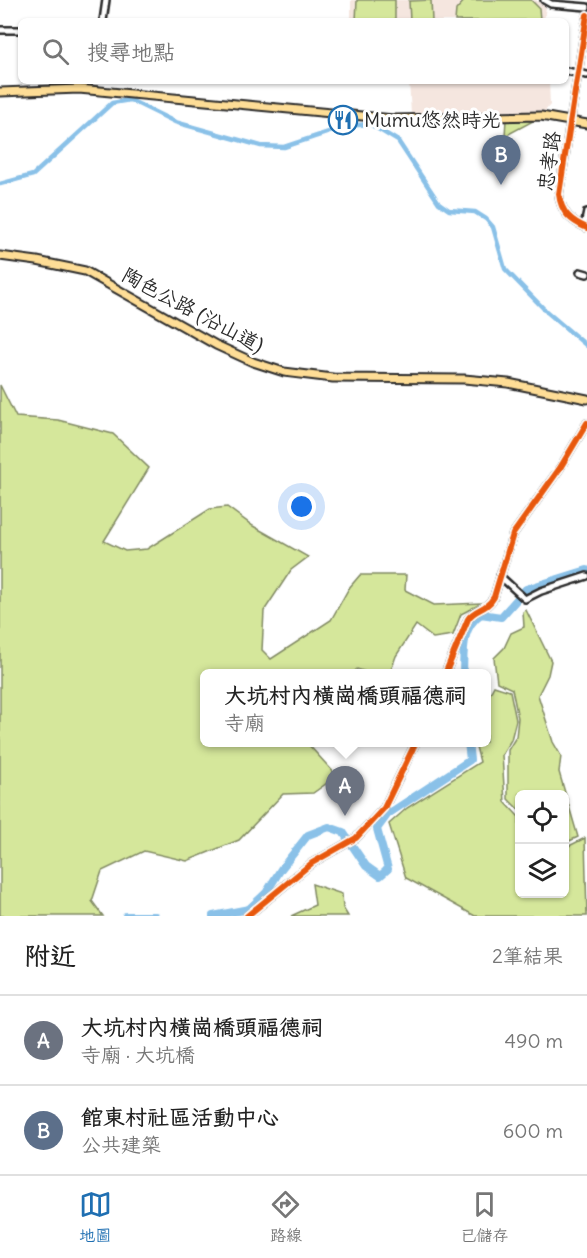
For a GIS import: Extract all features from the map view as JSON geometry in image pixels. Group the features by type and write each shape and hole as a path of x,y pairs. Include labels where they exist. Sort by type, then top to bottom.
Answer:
{"main road":[{"path":"0,92 78,89 394,120 523,116 587,123"},
{"name":"陶色公路 (沿山道)","path":"0,256 85,271 216,345 253,362 284,372 333,378 464,379 508,383 587,399"}],"street":[{"path":"103,18 106,0"},
{"path":"544,0 551,4 587,7"},
{"name":"忠孝路","path":"586,227 567,216 560,202 587,15"},
{"path":"0,30 18,30"},
{"path":"569,72 587,75"},
{"path":"586,227 587,212"},
{"path":"580,272 587,274"},
{"path":"447,669 471,614 489,607 513,534 560,468 587,423"},
{"path":"500,576 525,599 540,591 587,576"},
{"path":"247,916 312,862 356,838 384,808 414,747"}],"shaded area":[{"path":"351,0 536,0 546,7 544,18 351,18"},
{"path":"409,84 549,84 550,105 545,111 411,114"}],"green space":[{"path":"357,0 395,0 395,18 356,18"},
{"path":"431,0 432,18 410,18 409,1"},
{"path":"465,0 531,0 539,8 540,18 455,18 456,10"},
{"path":"506,119 535,120 505,136"},
{"path":"0,385 16,417 58,420 113,434 149,468 104,541 125,551 147,549 210,509 227,507 253,526 308,557 291,570 264,611 262,650 271,659 331,620 349,588 360,575 406,575 405,590 434,605 482,603 461,614 453,635 433,638 416,625 396,656 391,669 200,669 200,747 311,747 337,776 313,793 283,794 239,840 187,861 144,851 102,871 92,901 103,916 0,916"},
{"path":"526,610 551,661 548,675 538,695 553,742 561,756 559,772 564,790 515,790 515,806 508,799 508,750 516,737 518,718 512,689 497,682 494,658 504,648 511,633 524,627 523,612"},
{"path":"494,686 510,691 516,720 511,740 502,755 505,802 515,813 515,898 569,898 569,846 585,838 587,916 475,916 406,878 389,824 407,808 480,762 476,747 491,747 491,692"},
{"path":"569,806 578,837 569,841"},
{"path":"312,884 342,894 343,908 348,916 291,916 315,905"}],"waterway":[{"path":"0,184 33,175 112,103 130,100 175,122 261,146 284,147 347,126 370,124 398,141 439,203 449,210 475,212 486,219 493,227 505,269 547,312 587,346"},
{"path":"463,669 467,633 481,614 501,617 526,589 587,570"},
{"path":"213,916 249,909 266,893 281,869 308,835 329,827 343,832 366,866 380,876 388,869 377,829 388,814 470,760 469,747"},
{"path":"126,916 155,916"}],"cycle path":[{"path":"587,15 559,194 568,216 587,228"},
{"path":"447,669 468,619 488,605 494,597 513,534 560,468 587,423"},
{"path":"247,916 312,863 356,838 384,808 414,747"}],"place":[{"name":"Mumu悠然時光","path":"343,120"},
{"name":"館東村社區活動中心","path":"501,185"},
{"name":"大坑村內橫崗橋頭福德祠","path":"345,816"}]}
